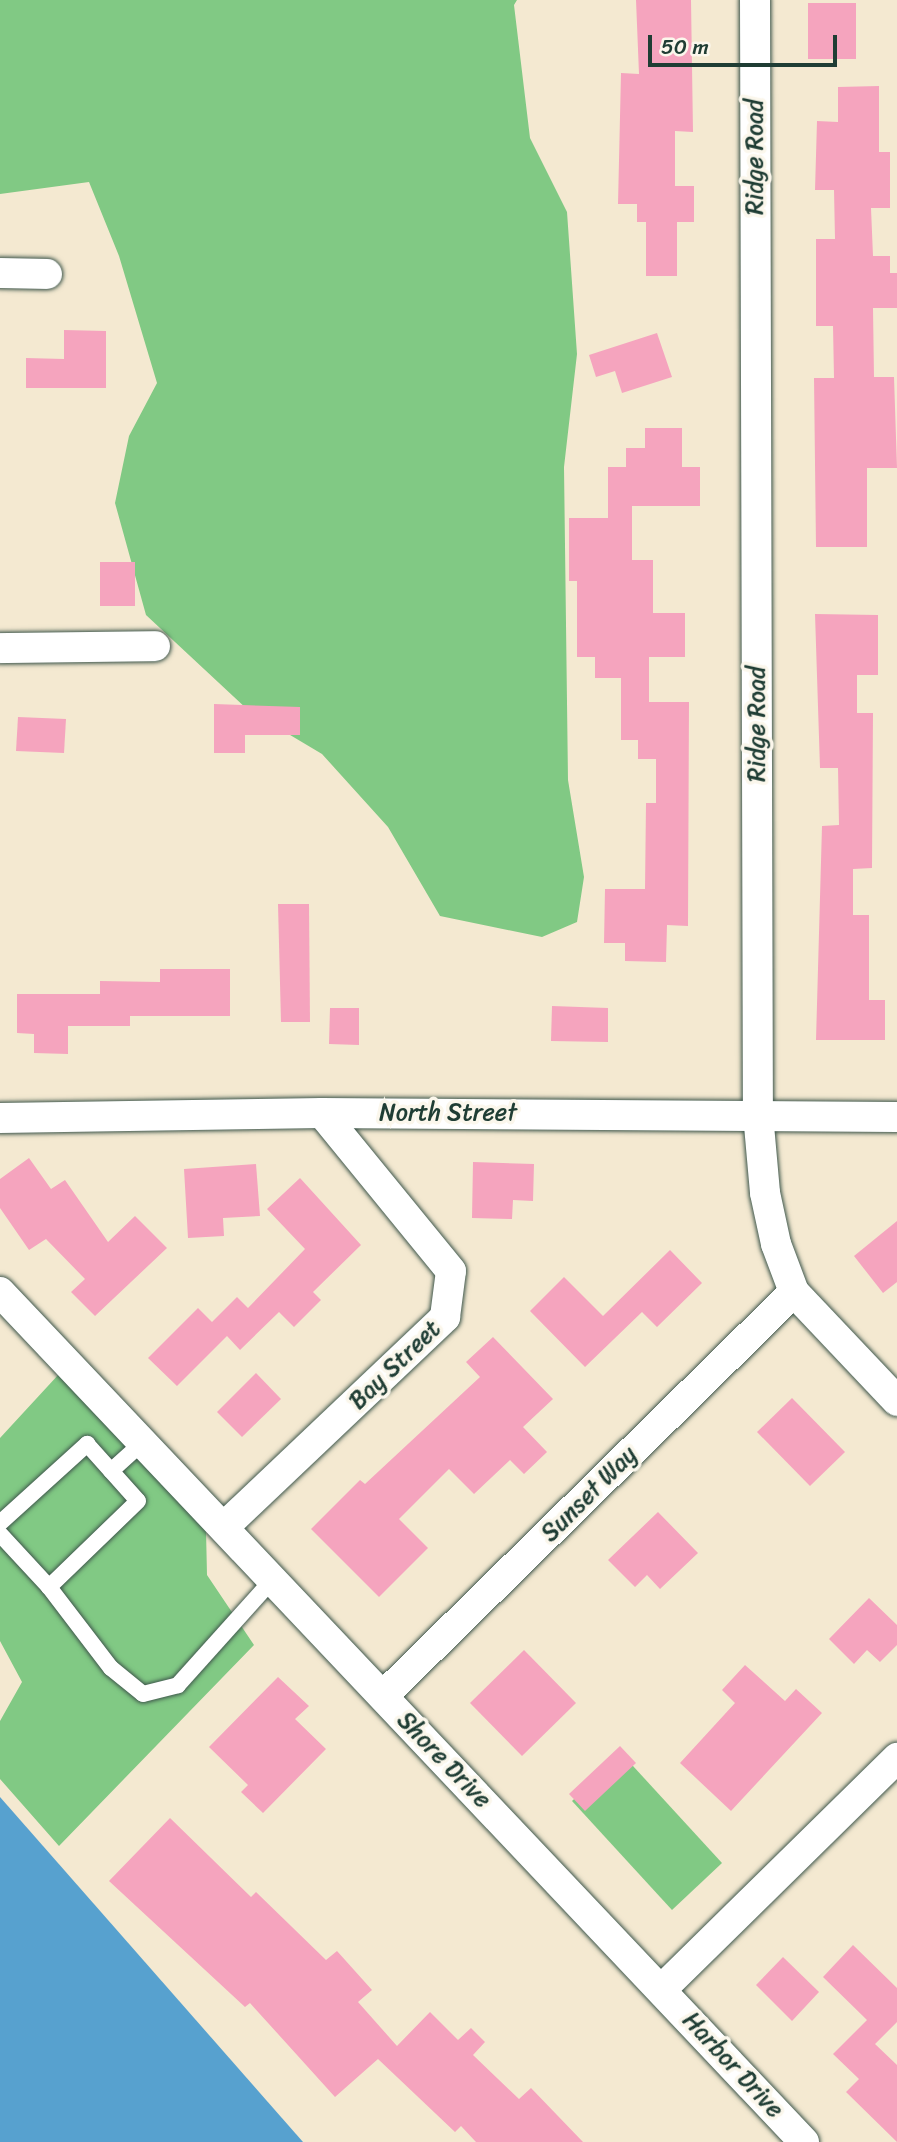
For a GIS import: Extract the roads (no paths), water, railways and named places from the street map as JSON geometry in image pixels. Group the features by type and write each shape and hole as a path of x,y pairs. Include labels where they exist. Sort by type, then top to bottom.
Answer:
{"street":[{"name":"Ridge Road","path":"755,0 758,1114 765,1193 776,1244 794,1292 897,1401"},
{"path":"0,273 47,274"},
{"path":"0,648 155,646"},
{"name":"North Street","path":"0,1118 322,1113 897,1117"},
{"name":"Bay Street","path":"224,1527 446,1317 451,1271 322,1113"},
{"name":"Shore Drive","path":"0,1292 662,1989"},
{"name":"Sunset Way","path":"383,1696 794,1292"},
{"path":"662,1989 897,1758"},
{"name":"Harbor Drive","path":"662,1989 804,2142"}],"lane":[{"path":"111,1471 143,1442"},
{"path":"0,1524 87,1444 138,1502 49,1587"},
{"path":"0,1534 49,1587 111,1668 143,1694 178,1685 273,1579"}],"water":[{"path":"0,1797 303,2142 0,2142"}]}
